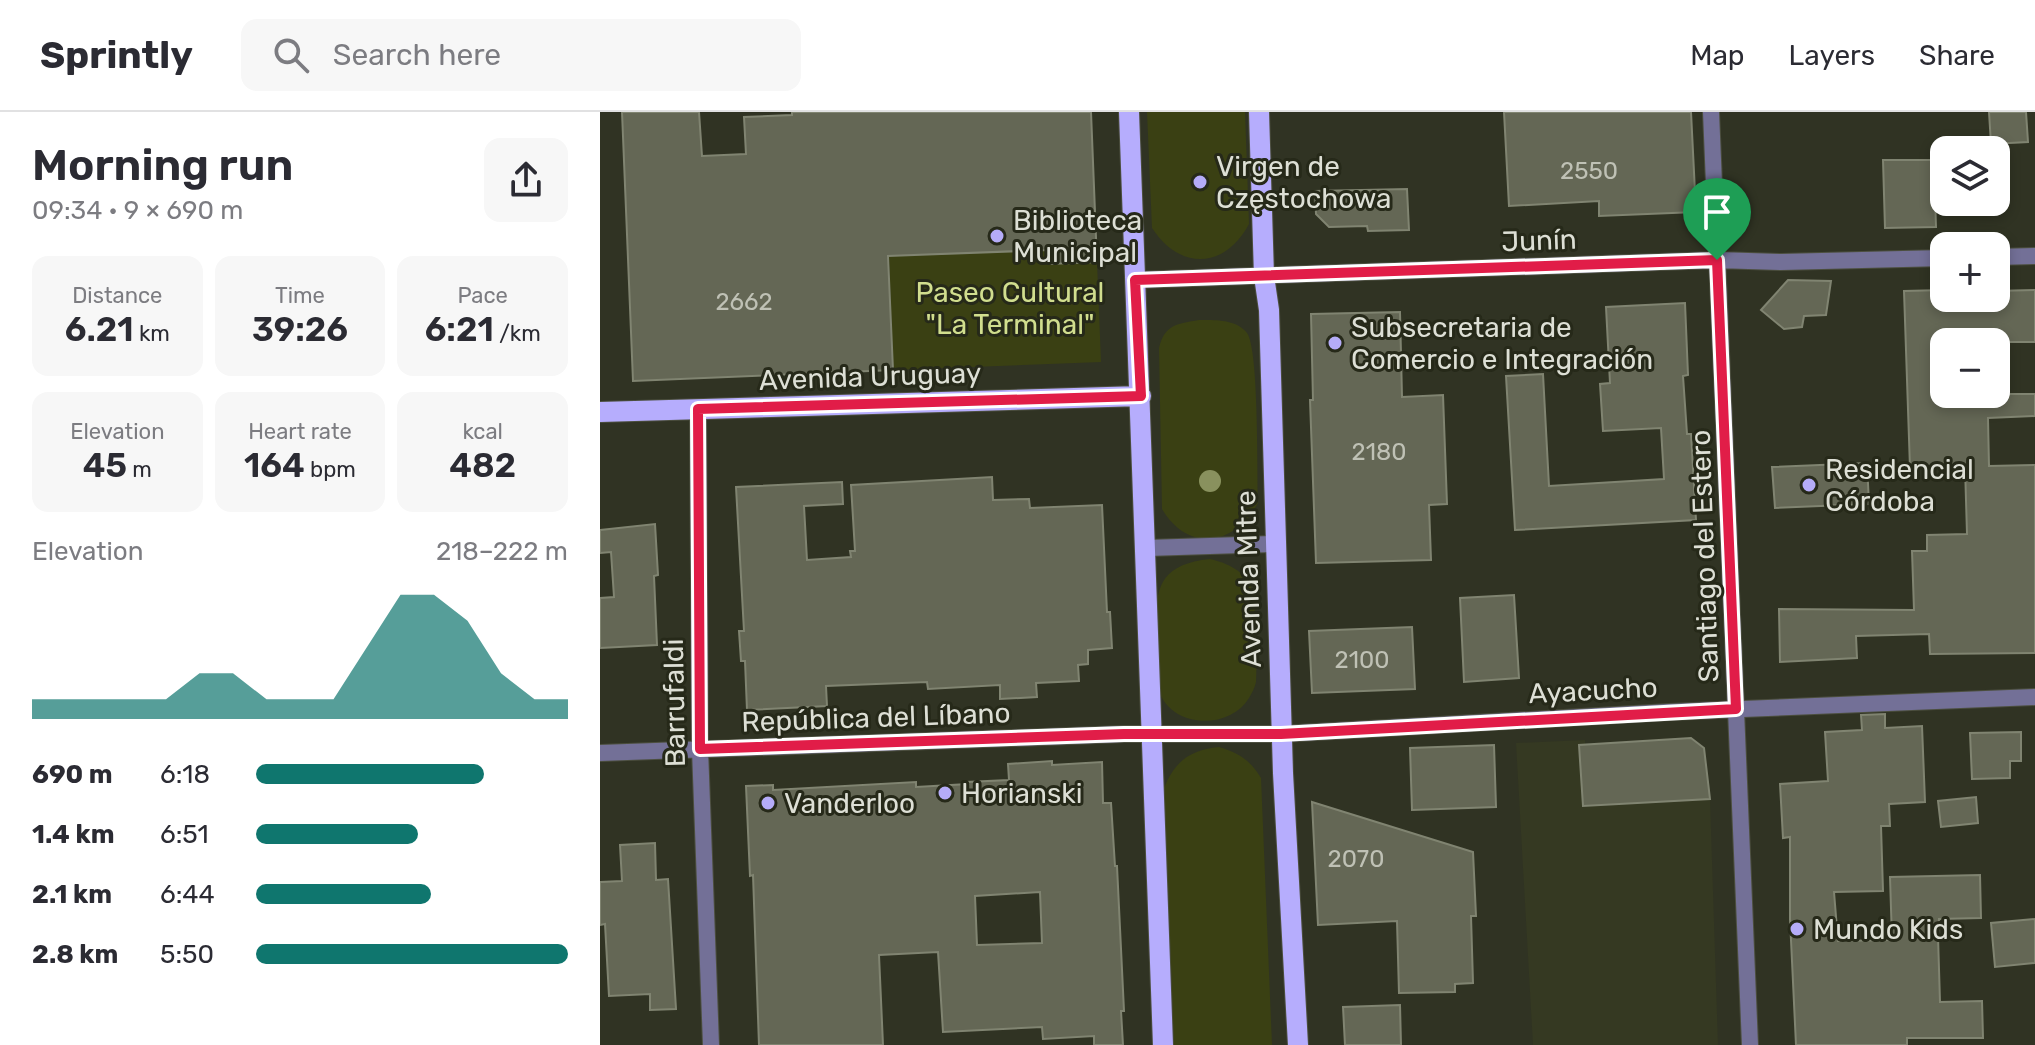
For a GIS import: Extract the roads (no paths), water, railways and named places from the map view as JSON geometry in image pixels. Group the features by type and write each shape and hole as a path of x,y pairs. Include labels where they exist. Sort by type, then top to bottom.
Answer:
{"main road":[{"path":"1129,112 1163,1045"},
{"name":"Avenida Mitre","path":"1259,112 1264,276 1269,310 1281,734 1298,1045"},
{"name":"Avenida Uruguay","path":"600,412 1141,396"}],"street":[{"name":"Santiago del Estero","path":"1711,112 1750,1045"},
{"path":"2010,257 2035,256"},
{"name":"Junín","path":"1135,280 1717,260 1781,262 1930,258"},
{"name":"Barrufaldi","path":"698,409 700,749 711,1045"},
{"path":"1147,548 1275,544"},
{"name":"Ayacucho","path":"1154,734 1281,734 1736,709 2035,697"},
{"name":"República del Líbano","path":"600,753 1154,734"}],"place":[{"name":"Virgen de Częstochowa","path":"1200,182"},
{"name":"Biblioteca Municipal","path":"997,236"},
{"name":"Subsecretaria de Comercio e Integración","path":"1335,343"},
{"name":"Residencial Córdoba","path":"1809,485"},
{"name":"Horianski","path":"945,793"},
{"name":"Vanderloo","path":"768,803"},
{"name":"Mundo Kids","path":"1797,929"}],"park label":[{"name":"Paseo Cultural \"La Terminal\"","path":"1010,308"}]}
